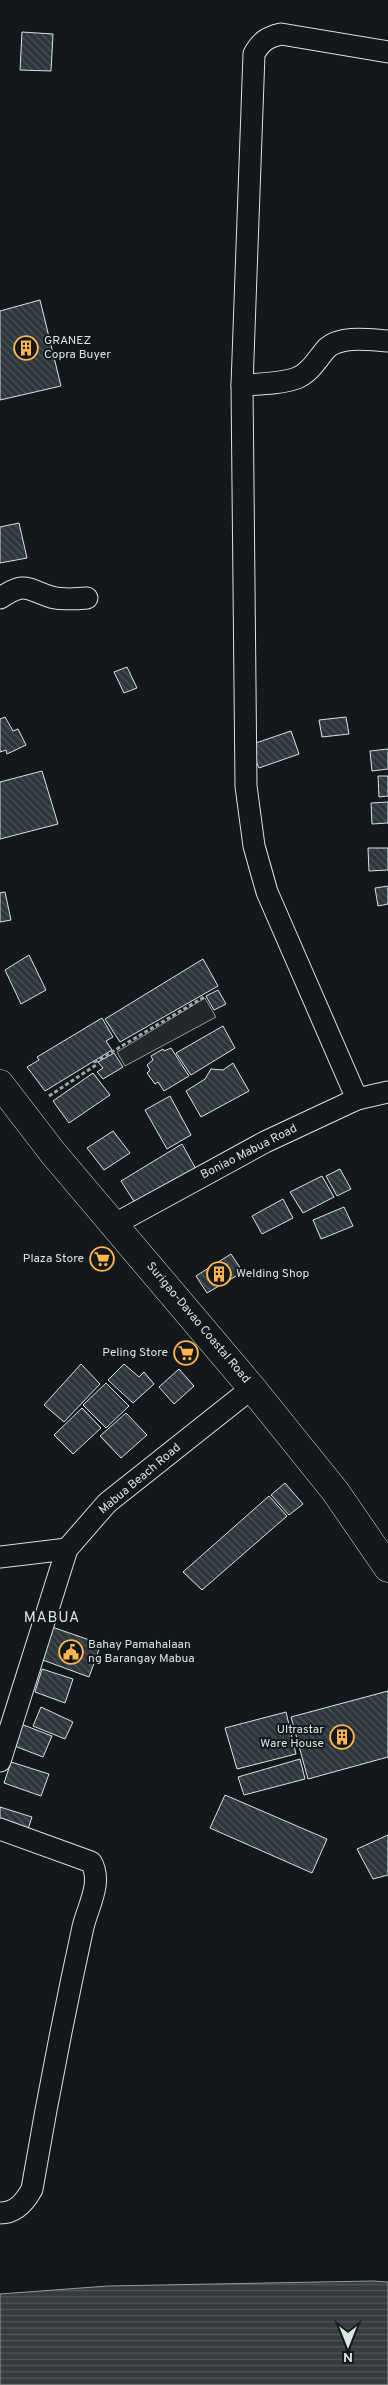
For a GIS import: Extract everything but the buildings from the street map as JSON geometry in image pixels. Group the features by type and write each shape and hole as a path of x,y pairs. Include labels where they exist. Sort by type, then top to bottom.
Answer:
{"highway":[{"name":"Surigao-Davao Coastal Road","path":"1,1086 53,1152 252,1388 335,1491 388,1568"}],"street":[{"path":"358,1099 267,892 254,846 246,786 242,385 254,54 260,44 268,37 281,34 388,52"},
{"path":"242,385 272,383 296,378 308,372 327,348 336,343 350,340 388,341"},
{"path":"0,598 23,587 32,587 51,597 87,598"},
{"name":"Boniao Mabua Road","path":"115,1224 265,1142 358,1099 388,1092"},
{"name":"Mabua Beach Road","path":"0,1761 67,1549 107,1503 252,1388"},
{"path":"0,1557 67,1549"},
{"path":"0,1828 91,1862 96,1871 97,1881 85,1921 71,1984 32,2189 26,2201 14,2210 0,2213"}],"path":[{"path":"48,1096 96,1065 95,1062 204,997"}],"shaded area":[{"path":"205,998 216,1017 125,1066 117,1052"},
{"path":"388,2282 388,2385 0,2385 0,2294 108,2286"}],"place":[{"name":"GRANEZ Copra Buyer","path":"26,348"},
{"name":"Plaza Store","path":"102,1259"},
{"name":"Welding Shop","path":"219,1274"},
{"name":"Peling Store","path":"186,1353"},
{"name":"Bahay Pamahalaan ng Barangay Mabua","path":"71,1652"},
{"name":"Ultrastar Ware House","path":"342,1737"}],"district":[{"name":"MABUA","path":"52,1618"}]}
